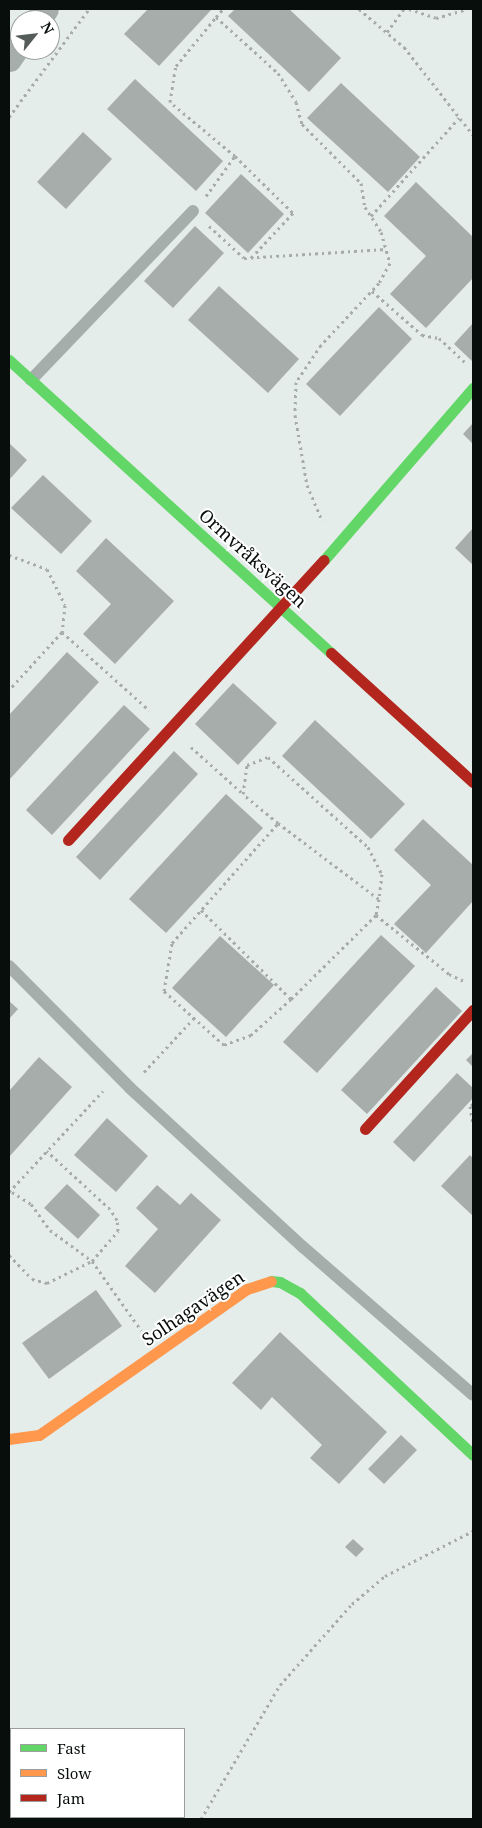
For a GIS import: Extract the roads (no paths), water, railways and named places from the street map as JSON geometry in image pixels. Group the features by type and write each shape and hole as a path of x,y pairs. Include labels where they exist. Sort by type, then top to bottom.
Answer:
{"street":[{"name":"Ormvråksvägen","path":"9,360 473,782"},
{"path":"68,840 282,609 473,388"},
{"path":"365,1129 473,1010"},
{"name":"Solhagavägen","path":"9,1439 39,1435 247,1289 268,1281 280,1282 300,1293 473,1455"}],"lane":[{"path":"31,380 193,211"},
{"path":"9,966 117,1076 303,1247 473,1395"}]}
